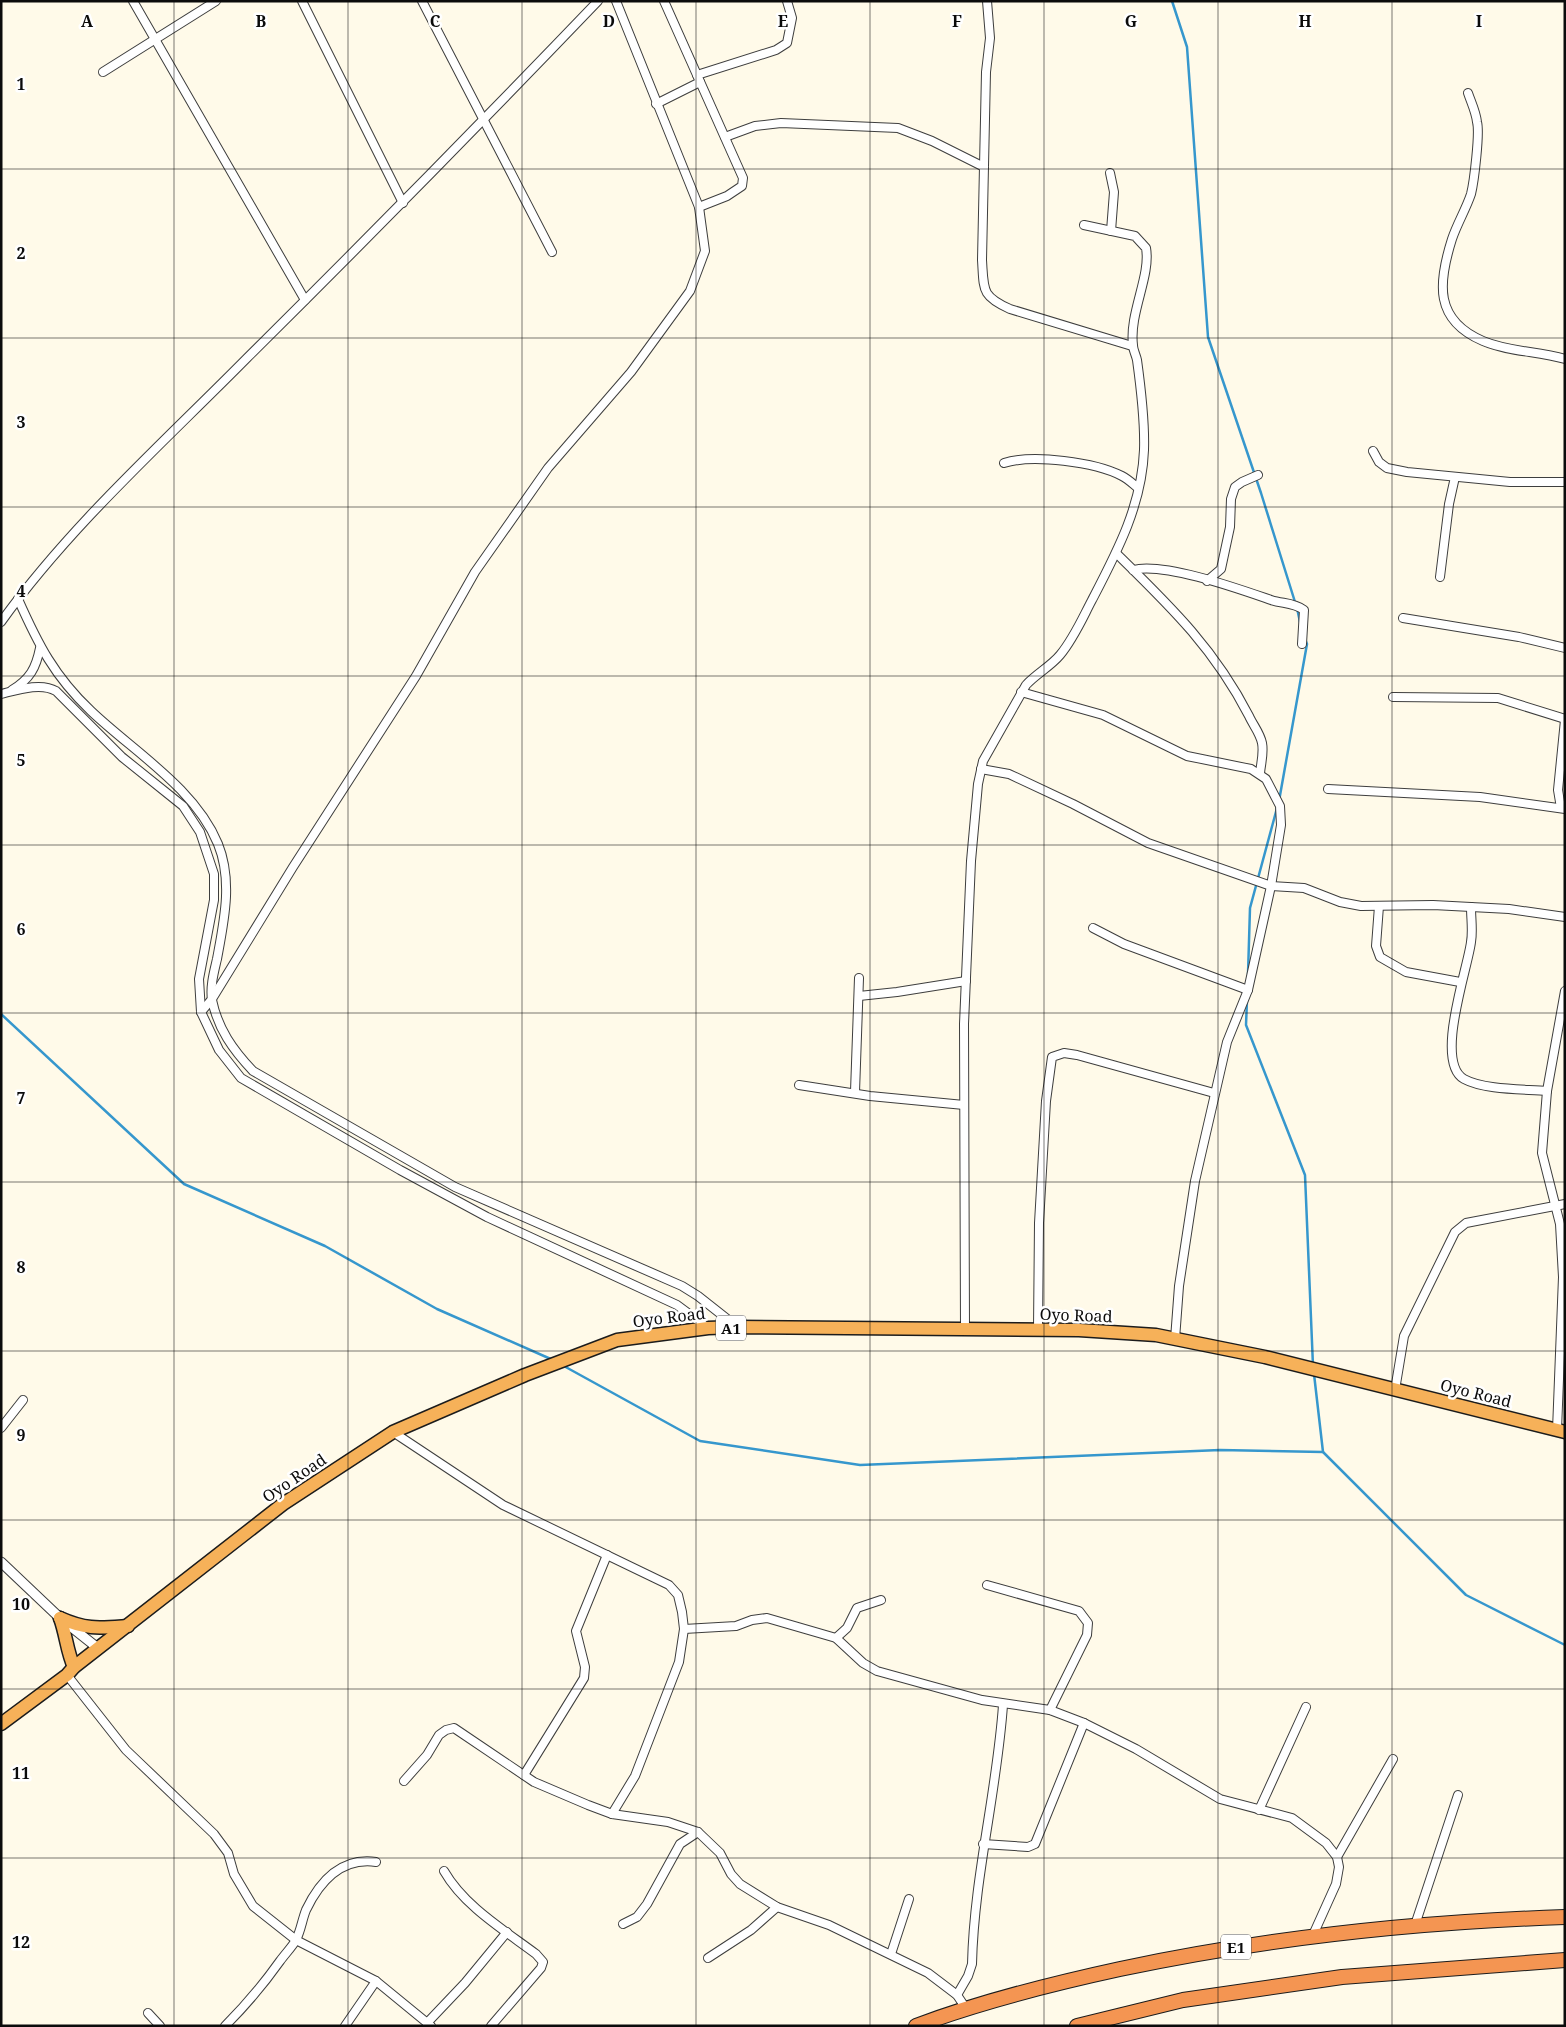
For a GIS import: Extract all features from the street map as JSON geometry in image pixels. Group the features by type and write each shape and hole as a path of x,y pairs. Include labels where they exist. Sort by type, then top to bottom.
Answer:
{"highway":[{"name":"Oyo Road","path":"1,1724 283,1504 393,1432 524,1375 617,1340 708,1328 1038,1330 1137,1334 1175,1339 1266,1357 1561,1431"},
{"path":"60,1618 79,1626 93,1628 128,1626"},
{"path":"60,1618 67,1637 71,1671"},
{"name":"E1","path":"916,2026 965,2007 1072,1979 1180,1956 1313,1935 1415,1925 1565,1917"},
{"path":"1077,2026 1183,2000 1342,1977 1565,1960"}],"street":[{"path":"133,1 306,300"},
{"path":"103,72 216,1"},
{"path":"302,1 403,203"},
{"path":"422,1 485,119 552,252"},
{"path":"1,622 18,599 109,496 403,203 598,1"},
{"path":"201,1012 212,999 292,867 416,676 475,572 548,468 630,372 690,291 705,251 699,207 616,1"},
{"path":"664,1 743,178 742,186 726,196 699,207"},
{"path":"656,104 699,79 776,50 788,43 792,18 787,1"},
{"path":"987,1 990,38 986,72 982,260 984,285 992,301 1010,309 1132,346"},
{"path":"1468,93 1478,124 1471,193 1452,240 1442,286 1446,312 1465,331 1483,341 1507,348 1565,359"},
{"path":"725,137 755,126 781,123 898,128 932,141 984,167"},
{"path":"1110,173 1114,192 1111,231"},
{"path":"965,1330 964,1105 966,981 971,861 981,769 1021,692 1035,674 1058,657 1075,636 1117,554 1127,530 1138,488 1144,451 1140,382 1136,356 1132,346 1135,306 1146,265 1146,248 1135,236 1084,225"},
{"path":"1373,451 1379,462 1386,468 1510,482 1565,482"},
{"path":"1004,463 1018,459 1043,459 1095,468 1122,476 1138,488"},
{"path":"1207,580 1221,569 1230,527 1231,499 1236,488 1242,482 1258,475"},
{"path":"1440,578 1449,504 1455,477"},
{"path":"1117,554 1171,607 1212,654 1236,690 1262,741 1263,751 1260,773"},
{"path":"1133,570 1145,567 1207,580 1248,590 1272,600 1300,607 1304,610 1302,644"},
{"path":"18,599 40,648 50,664 90,710 180,788 200,810 214,833 225,864 227,900 212,979 212,999 222,1030 235,1052 253,1071 455,1187 682,1286 698,1296 737,1328"},
{"path":"1403,618 1565,648"},
{"path":"4,694 30,676 37,664 40,648"},
{"path":"4,694 49,686 122,757 183,806 191,815 200,832 214,874 214,900 199,979 201,1012 219,1050 241,1078 253,1087 487,1217 677,1304 708,1328"},
{"path":"1021,692 1103,715 1187,756 1251,769 1260,773 1266,779 1280,806 1281,825 1271,886 1248,990 1227,1042 1195,1181 1179,1286 1175,1339"},
{"path":"1328,789 1480,797 1563,809 1558,790 1565,719 1498,698 1393,697"},
{"path":"981,769 1009,774 1074,804 1148,843 1263,884 1304,888 1340,902 1361,906 1509,909 1565,918"},
{"path":"1379,906 1376,946 1380,957 1406,972 1460,982"},
{"path":"1471,907 1472,941 1460,982 1452,1050 1453,1063 1462,1078 1478,1084 1547,1091"},
{"path":"1093,928 1124,944 1248,990"},
{"path":"855,1092 859,978"},
{"path":"858,996 898,992 966,981"},
{"path":"1561,1431 1564,1277 1560,1224 1542,1153 1547,1091 1565,990"},
{"path":"1038,1330 1039,1223 1048,1082 1052,1057 1064,1053 1078,1055 1214,1093"},
{"path":"800,1085 855,1092 870,1096 964,1105"},
{"path":"1395,1390 1404,1336 1455,1232 1466,1223 1565,1204"},
{"path":"1560,1224 1565,1231"},
{"path":"1,1428 23,1400"},
{"path":"393,1432 503,1505 669,1585 678,1595 684,1629 679,1662 635,1776 612,1814"},
{"path":"524,1775 584,1678 585,1667 576,1631 607,1555"},
{"path":"1,1562 60,1618 99,1649"},
{"path":"986,1585 1079,1611 1088,1623 1087,1635 1050,1710"},
{"path":"836,1638 847,1628 857,1608 881,1600"},
{"path":"684,1629 736,1626 752,1620 767,1618 836,1638 863,1663 877,1671 1003,1705 1050,1710 1084,1723 1136,1749 1220,1799 1292,1818 1326,1842 1337,1857 1339,1867 1336,1884 1313,1935"},
{"path":"71,1671 126,1750 214,1834 228,1853 234,1874 253,1906 296,1940 376,1981 429,2024 506,1932"},
{"path":"957,1995 968,1976 972,1964 983,1844 1001,1740 1003,1705"},
{"path":"1259,1810 1306,1707"},
{"path":"983,1844 1028,1847 1035,1844 1084,1723"},
{"path":"404,1781 427,1755 439,1735 446,1730 454,1728 534,1782 612,1814 668,1822 698,1832 720,1853 731,1874 740,1884 777,1907 829,1926 891,1954 938,1979 957,1995 965,2007"},
{"path":"1337,1857 1393,1759"},
{"path":"1415,1925 1458,1795"},
{"path":"623,1924 637,1917 647,1904 680,1844 698,1832"},
{"path":"225,2026 254,1997 296,1940 317,1890 330,1876 346,1864 362,1860 376,1862"},
{"path":"444,1871 452,1884 471,1904 536,1954 543,1962 541,1968 491,2026"},
{"path":"891,1954 908,1899"},
{"path":"708,1958 752,1930 777,1907"},
{"path":"345,2026 376,1981"},
{"path":"148,2013 160,2026"}],"waterway":[{"path":"1172,1 1187,47 1208,337 1261,493 1295,602"},
{"path":"1297,608 1300,622"},
{"path":"1279,801 1307,644 1305,639"},
{"path":"1248,974 1250,908 1277,808"},
{"path":"1247,1000 1246,1025 1305,1175 1313,1366"},
{"path":"1,1014 184,1184 325,1246 437,1309 553,1360"},
{"path":"562,1365 700,1441 860,1465 1220,1450 1323,1452 1466,1595 1565,1645"},
{"path":"1314,1374 1323,1452"}]}
